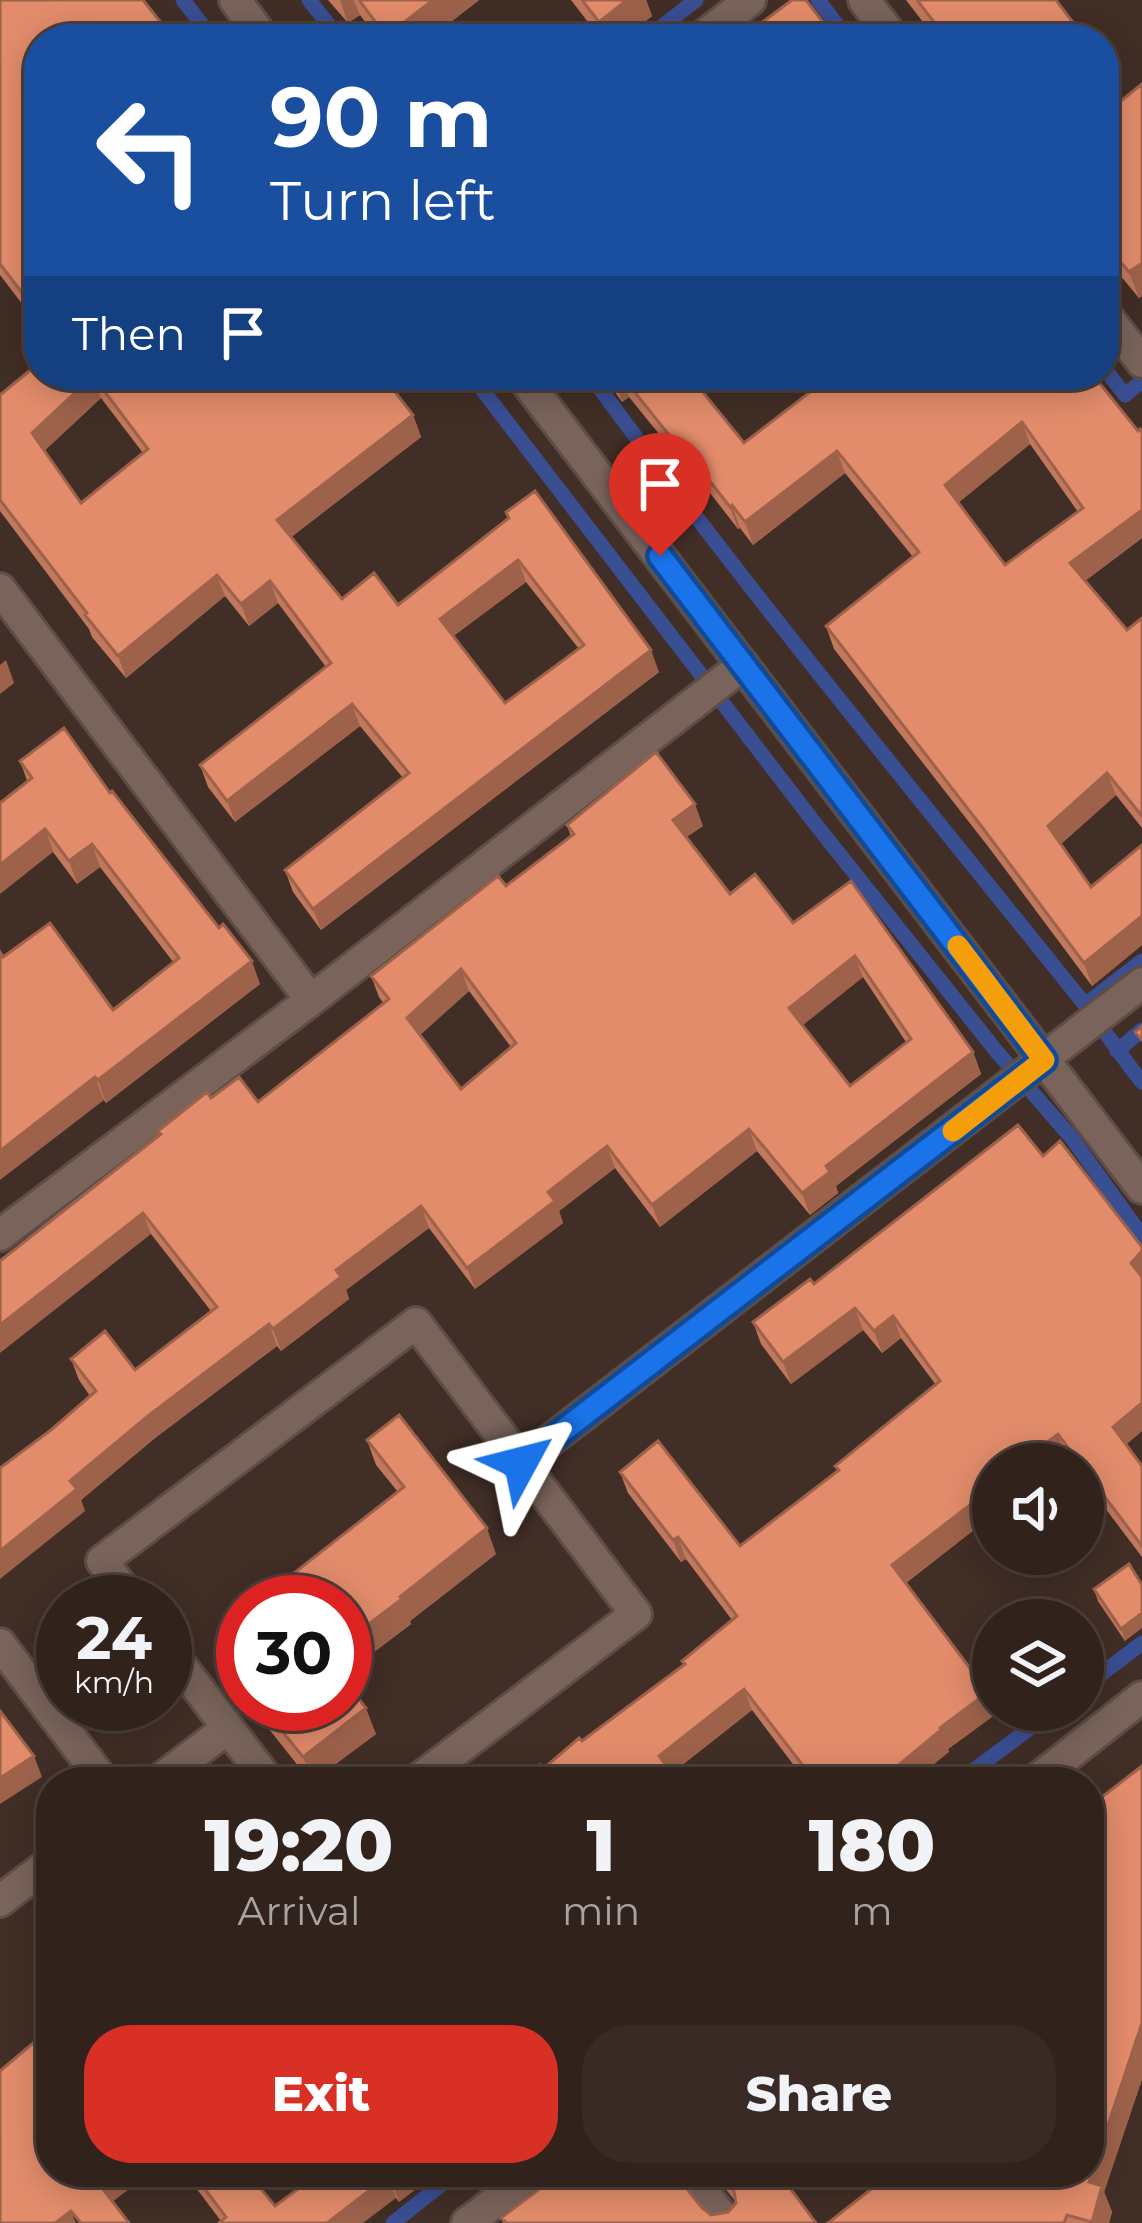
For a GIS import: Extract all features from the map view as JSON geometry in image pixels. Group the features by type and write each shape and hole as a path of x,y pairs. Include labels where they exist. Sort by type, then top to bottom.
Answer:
{"street":[{"path":"719,24 750,0"},
{"path":"864,0 882,24"},
{"path":"1119,331 1141,357"},
{"path":"532,390 1142,1188"},
{"path":"0,589 310,1000"},
{"path":"0,1235 743,665"},
{"path":"521,1463 1142,983"},
{"path":"113,1575 102,1561 416,1323 636,1614 435,1767"},
{"path":"0,1644 93,1767"},
{"path":"192,1681 216,1712"},
{"path":"1053,1767 1142,1697"},
{"path":"177,1767 224,1731"},
{"path":"230,1731 258,1767"},
{"path":"0,1901 36,1873"},
{"path":"466,2223 514,2187"},
{"path":"699,2187 727,2223"}],"building":[{"path":"0,0 143,0 162,24 24,24 24,295 0,264"},
{"path":"359,0 433,0 402,24 377,24"},
{"path":"582,0 627,0 599,22"},
{"path":"792,0 806,0 824,24 762,24"},
{"path":"917,0 1056,0 1074,24 935,24"},
{"path":"1142,84 1142,263 1129,272 1119,260 1119,102"},
{"path":"24,375 24,390 78,390 32,433 81,503 148,449 104,390 394,390 413,415 277,520 342,599 374,573 398,605 509,518 506,512 535,491 651,650 313,909 285,870 409,773 352,704 227,801 200,765 331,663 270,581 241,604 217,575 118,656 0,500 0,395","holes":["518,560 584,645 505,703 440,619"]},
{"path":"633,390 701,390 744,443 813,390 1105,390 1142,432 1142,510 1070,563 1127,630 1142,618 1142,816 1107,773 1048,826 1091,887 1142,845 1142,916 1084,963 826,626 919,552 837,451 745,522","holes":["1022,422 1083,508 1005,565 945,485"]},
{"path":"64,728 110,793 219,928 223,924 252,961 0,1151 0,952 3,957 50,923 113,1010 179,958 92,844 69,861 45,829 0,865 0,803 32,778 20,761"},
{"path":"656,752 695,804 673,820 730,894 755,874 793,923 851,881 973,1052 826,1166 830,1172 802,1193 749,1129 652,1205 607,1146 548,1192 555,1201 467,1268 421,1206 336,1270 341,1277 273,1329 269,1324 148,1416 70,1481 77,1489 0,1551 0,1468 96,1391 71,1359 105,1331 135,1370 217,1307 143,1213 0,1325 0,1261 207,1092 211,1098 239,1077 258,1102 389,999 371,976 498,876 506,886 574,834 567,825","holes":["855,956 911,1039 850,1086 789,1008","461,969 516,1043 461,1089 407,1018"]},
{"path":"1018,1125 1043,1156 1060,1141 1142,1247 1131,1263 1142,1277 1142,1403 1113,1427 1142,1466 1142,1546 1104,1496 1104,1443 1065,1443 1058,1434 1046,1443 972,1443 972,1503 892,1565 972,1671 972,1704 896,1767 804,1767 744,1689 659,1756 667,1767 545,1767 685,1664 682,1661 737,1616 678,1537 673,1540 620,1472 658,1441 740,1546 839,1470 835,1466 940,1381 893,1316 874,1331 855,1308 783,1362 753,1322 810,1279 814,1284"},
{"path":"399,1415 487,1528 372,1622 372,1575 292,1575 404,1487 367,1440"},
{"path":"1129,1564 1142,1585 1142,1613 1121,1629 1094,1589"},
{"path":"0,1711 34,1756 0,1778"},
{"path":"282,1731 336,1731 303,1757"},
{"path":"1142,1766 1142,2023 1104,2137 1104,1795"},
{"path":"36,2041 36,2187 101,2187 129,2223 81,2223 71,2211 55,2223 0,2223 0,2071"},
{"path":"203,2187 259,2187 275,2206 301,2187 374,2187 327,2223 219,2223 226,2217"},
{"path":"542,2187 686,2187 711,2215 728,2212 736,2203 733,2187 789,2187 816,2223 507,2223 501,2218"},
{"path":"874,2187 1102,2187 1092,2222 1067,2215 1064,2223 828,2223"}],"waterway":[{"path":"183,0 201,24"},
{"path":"309,0 328,24"},
{"path":"665,24 696,0"},
{"path":"818,0 836,24"},
{"path":"1119,387 1125,395 1142,381"},
{"path":"483,390 817,826 1071,1137 1142,1236"},
{"path":"601,390 1142,1082"},
{"path":"1085,1005 1142,961"},
{"path":"1117,1051 1142,1030"},
{"path":"1104,1672 1142,1643"},
{"path":"978,1767 1026,1731"},
{"path":"393,2223 438,2187"}],"slow traffic":[{"path":"953,1131 1044,1060 958,946"}],"route":[{"path":"521,1463 1044,1060 660,556"}]}
